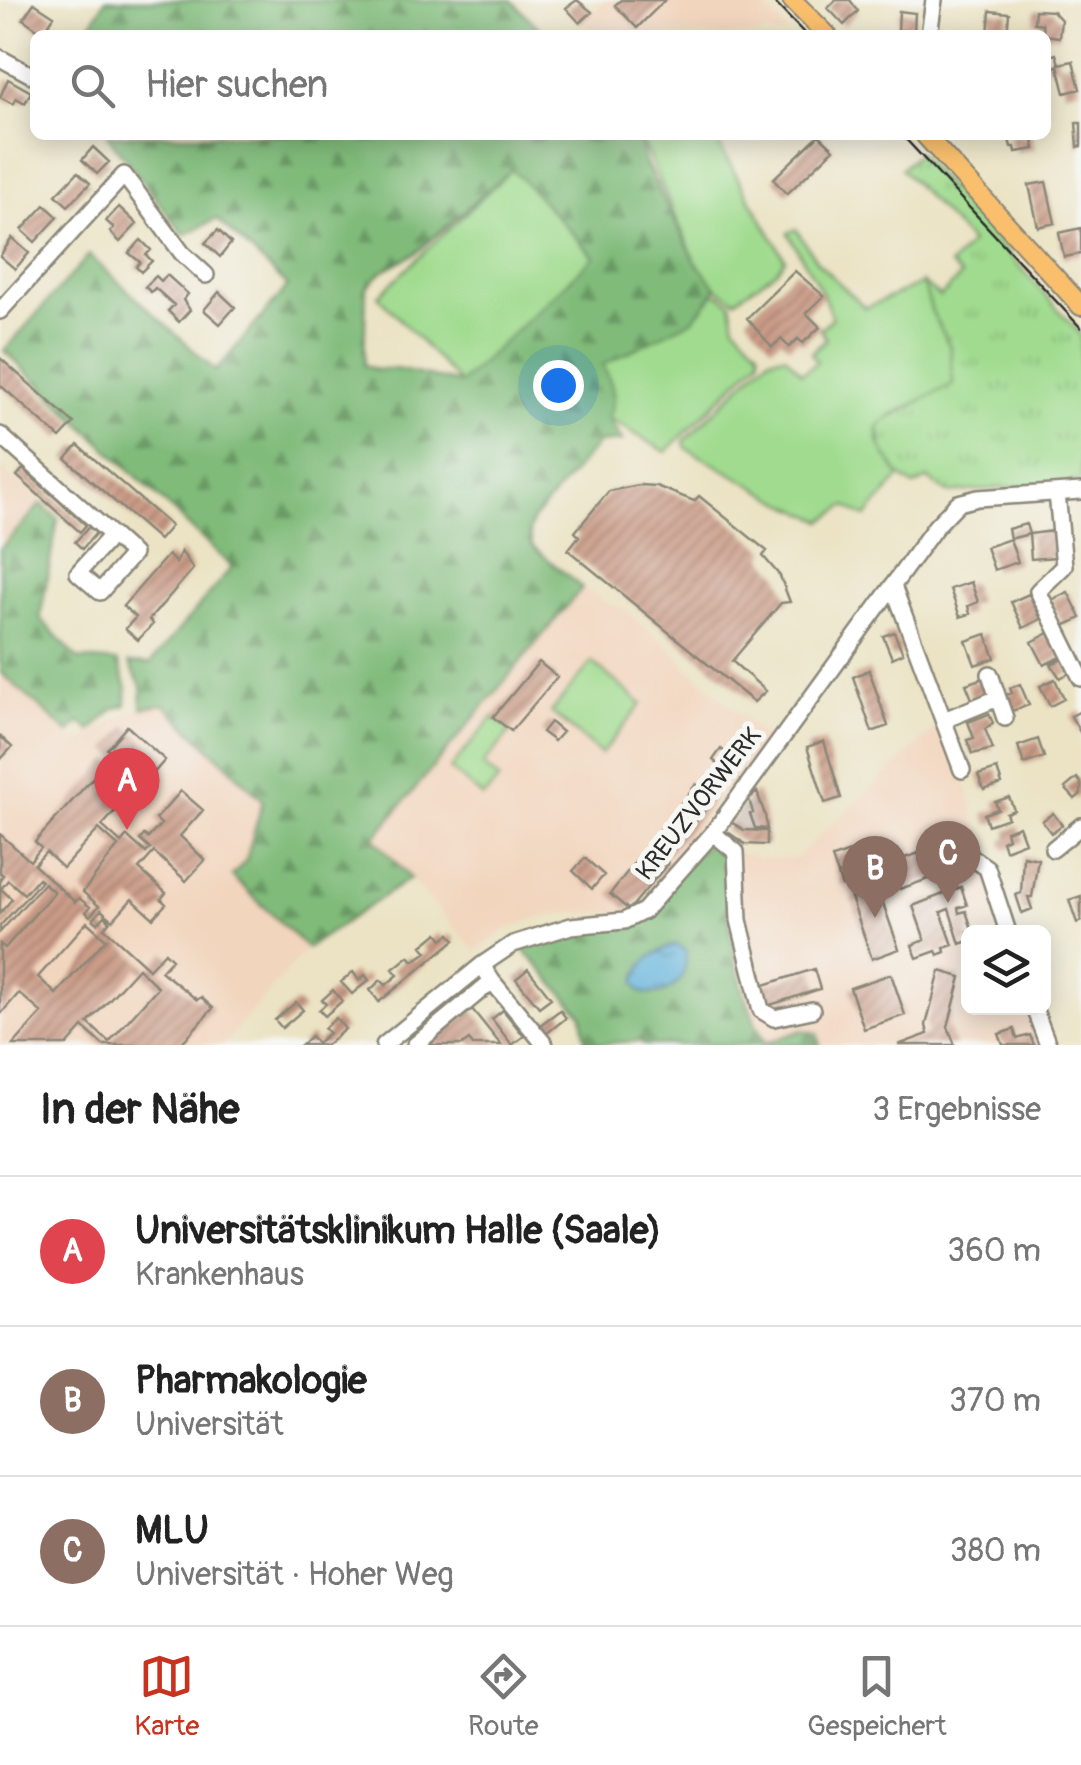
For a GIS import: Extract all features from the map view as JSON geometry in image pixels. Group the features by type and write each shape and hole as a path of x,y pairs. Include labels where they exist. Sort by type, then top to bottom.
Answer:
{"main road":[{"path":"792,0 822,30"},
{"path":"930,140 1081,306"}],"street":[{"path":"931,30 934,0"},
{"path":"2,62 30,75"},
{"path":"0,311 124,175 182,253 206,275"},
{"path":"0,435 112,535"},
{"name":"KREUZVORWERK","path":"384,1045 513,944 581,926 614,923 644,911 713,833 936,526 958,503 1081,490"},
{"path":"1057,493 1064,566 1038,591 1080,686"},
{"path":"893,586 962,770"},
{"path":"990,674 1005,718"},
{"path":"944,720 998,698"},
{"path":"1053,849 1081,826"},
{"path":"952,832 968,854 987,868 1006,925"},
{"path":"713,833 736,852 739,920 761,1010 774,1018 812,1010"},
{"path":"482,965 545,1045"},
{"path":"415,1045 492,982"},
{"path":"1037,1015 1048,1045"}],"shaded area":[{"path":"606,0 758,0 787,30 590,30 584,23"},
{"path":"0,467 41,504 0,549"},
{"path":"584,588 607,604 624,609 768,739 634,908 621,913 564,913 531,920 509,928 476,951 374,839"},
{"path":"0,672 80,743 129,711 163,703 263,800 246,860 232,876 307,948 223,1045 0,1045"},
{"path":"944,720 1006,925 961,925 961,1015 1037,1015 1048,1045 820,1045 817,1033 803,1030 766,1043 750,1016 735,947 726,883 727,855 736,852 759,858 795,859"},
{"path":"757,792 765,815 767,845 745,844 725,830 751,794"}],"green space":[{"path":"105,0 511,0 541,30 88,30"},
{"path":"111,140 640,140 645,162 696,262 717,288 694,319 603,365 613,391 608,418 622,441 598,443 532,521 529,531 532,546 582,588 374,838 410,878 307,948 232,876 246,860 263,800 165,705 142,708 141,686 129,663 150,664 232,567 4,351 89,255 216,371 288,286 217,219 184,235","holes":["512,169 594,256 460,383 364,365 366,288 382,271 416,253"]},
{"path":"641,140 716,140 785,259 776,271 735,300 717,288 696,262"},
{"path":"918,153 1081,335 1081,481 947,493 928,479 914,486 892,468 883,452 879,424 931,395 950,347 923,283 940,297 961,276 950,265 971,243 901,169"},
{"path":"512,169 594,257 460,383 378,296"},
{"path":"796,229 817,262 865,308 923,283 950,347 953,384 890,416 878,427 878,442 900,477 866,517 846,506 823,521 686,448 684,441 769,358 785,355 802,373 817,362 811,353 826,339 820,329 832,318 823,294 788,233"},
{"path":"719,294 731,303 735,325 759,350 760,359 666,452 608,418 613,391 603,365 694,319 713,295"},
{"path":"41,504 58,519 40,618 78,659 118,662 127,688 126,705 113,709 91,731 80,722 69,733 0,672 0,549"},
{"path":"592,662 642,704 601,754 551,712"},
{"path":"493,717 511,731 483,765 499,779 483,797 450,769"},
{"path":"709,842 727,855 734,952 747,1000 766,1043 803,1030 817,1033 820,1045 644,1045 640,1041 586,1045 582,1015 520,945 566,930 624,926","holes":["675,945 684,971 667,991 641,992 658,952"]}],"water":[{"path":"675,945 685,950 681,978 669,990 641,992 635,984 644,964"}],"building":[{"path":"577,0 592,12 580,23 566,8"},
{"path":"621,0 665,0 637,28 615,5"},
{"path":"836,0 850,0 858,11 844,25 828,8"},
{"path":"34,3 54,16 45,30 23,19"},
{"path":"1035,10 1053,11 1061,20 1059,37 1051,36 1051,30 1043,30 1042,24 1034,23"},
{"path":"899,11 915,13 914,30 898,30"},
{"path":"990,11 1009,13 1007,30 988,30"},
{"path":"1056,54 1059,64 1073,61 1080,89 1065,93 1058,66 1051,67 1051,56"},
{"path":"8,79 30,91 25,103 16,98 13,104 0,97"},
{"path":"1076,123 1081,123 1078,147"},
{"path":"814,140 824,140 834,149 787,194 773,179"},
{"path":"1009,140 1033,140 1035,149 1016,152"},
{"path":"93,147 109,162 97,174 82,160"},
{"path":"78,172 90,183 68,206 56,195"},
{"path":"1046,182 1055,223 1038,227 1029,185"},
{"path":"45,205 58,217 35,242 22,230"},
{"path":"119,207 137,224 120,242 106,221"},
{"path":"1081,228 1081,254 1064,257 1059,233"},
{"path":"218,230 231,243 220,257 205,243"},
{"path":"12,238 29,253 15,269 0,256"},
{"path":"141,240 151,250 146,255 152,261 141,272 136,267 140,262 129,253"},
{"path":"795,271 824,296 806,313 820,327 803,343 798,339 789,347 781,339 772,347 747,318"},
{"path":"167,275 188,294 183,300 190,310 179,322 168,311 174,305 155,288 151,292 145,287 156,276 161,281"},
{"path":"219,292 235,307 220,324 204,310"},
{"path":"0,358 74,423 60,438 0,385"},
{"path":"78,445 171,526 159,540 66,459"},
{"path":"23,469 86,525 80,532 17,476"},
{"path":"656,486 694,501 699,496 767,551 763,556 780,576 790,602 781,603 732,661 766,691 754,702 568,550 579,536 575,532 609,491"},
{"path":"1026,524 1029,534 1010,539 1008,529"},
{"path":"89,527 96,533 82,549 75,542"},
{"path":"1054,531 1056,557 1031,559 1029,534"},
{"path":"1010,539 1018,562 994,570 986,547"},
{"path":"181,551 193,569 149,620 153,624 138,640 125,629 136,617 123,606 168,555 176,563"},
{"path":"971,582 978,602 968,606 970,614 960,617 950,589"},
{"path":"1068,592 1081,618 1064,626 1051,600"},
{"path":"1029,594 1041,619 1023,628 1011,602"},
{"path":"894,632 903,653 892,658 883,636"},
{"path":"1049,633 1061,657 1044,665 1032,642"},
{"path":"986,634 995,658 975,665 966,641"},
{"path":"1062,659 1069,673 1060,678 1051,664"},
{"path":"539,662 557,677 511,731 493,717"},
{"path":"869,670 888,726 872,732 853,677"},
{"path":"984,678 990,693 972,699 966,684"},
{"path":"1055,679 1064,699 1050,706 1040,686"},
{"path":"1020,684 1029,705 1012,711 1006,695 1012,693 1010,688"},
{"path":"1081,711 1081,734 1071,716"},
{"path":"989,714 993,723 985,729 993,749 972,754 967,740 974,738 968,722"},
{"path":"550,722 562,732 554,741 542,732"},
{"path":"127,726 165,760 144,784 107,749"},
{"path":"0,736 12,747 0,760"},
{"path":"1038,739 1044,757 1024,764 1018,746"},
{"path":"824,741 841,798 825,803 807,747"},
{"path":"721,749 730,756 721,767 713,760"},
{"path":"109,760 138,785 102,826 121,843 127,836 146,853 150,849 140,840 144,835 148,838 161,824 156,819 181,791 203,810 180,836 205,860 186,881 154,852 139,869 166,893 161,899 166,904 153,918 132,899 113,920 101,910 93,919 98,923 105,916 110,921 104,928 149,969 165,952 172,959 161,971 213,1008 180,1045 103,1045 83,1027 67,1045 13,1045 42,1013 19,993 0,1015 0,944 5,948 54,892 44,883 0,932 0,926 41,881 38,878 24,894 8,880 1,889 12,899 0,913 0,834 30,861 41,848 35,842","holes":["99,829 118,846 83,892 99,906 90,916 86,912 90,907 79,898 75,902 34,865 46,852 63,868","87,922 106,939 56,994 38,977","138,968 158,987 109,1042 88,1023"]},
{"path":"997,769 1002,784 984,790 978,775"},
{"path":"1077,778 1081,794 1075,799 1065,788"},
{"path":"696,784 714,799 664,859 668,863 629,910 610,894"},
{"path":"757,792 767,829 755,828 750,814 753,813 749,799"},
{"path":"1009,797 1014,810 1006,813 1008,818 988,825 984,814 998,809 995,802"},
{"path":"1053,813 1062,825 1051,833 1042,821"},
{"path":"731,822 744,830 767,831 767,845 745,844 725,830"},
{"path":"1019,826 1025,842 1005,850 1002,841 1008,838 1006,831"},
{"path":"951,842 960,868 900,889 897,882 878,889 899,949 872,959 851,898 856,896 851,883 842,886 832,858 873,844 883,871 892,868 890,863"},
{"path":"1023,856 1038,859 1032,897 1028,897 1032,909 1022,913 1016,895 1021,893"},
{"path":"585,858 604,875 592,889 573,871"},
{"path":"961,887 967,905 958,908 959,913 966,911 971,925 961,925 961,944 949,909 941,912 953,945 938,955 936,951 917,958 912,945 925,940 913,906"},
{"path":"1081,896 1081,921 1077,923 1069,900"},
{"path":"438,933 443,939 450,934 455,940 379,1002 370,990 381,980 386,985 398,975 393,969 409,956 413,961 427,952 422,946"},
{"path":"528,969 551,998 539,1007 516,979"},
{"path":"814,969 820,989 764,1007 758,987"},
{"path":"940,971 961,977 948,1027 955,1045 898,1045 928,1034 926,1025"},
{"path":"353,972 359,980 365,975 369,980 352,994 341,982"},
{"path":"891,974 905,1015 864,1029 850,988"},
{"path":"333,990 342,1001 325,1016 319,1010 326,1004 322,1000"},
{"path":"296,1002 303,1010 282,1028 275,1020"},
{"path":"472,1009 501,1045 473,1045 469,1040 462,1045 429,1045"},
{"path":"503,1010 524,1036 512,1045 492,1019"},
{"path":"560,1010 566,1018 546,1034 539,1026"},
{"path":"336,1018 345,1029 326,1045 301,1045 311,1036 317,1043 329,1033 324,1028"},
{"path":"1014,1029 1017,1039 1030,1035 1034,1045 1003,1045 999,1034"}],"tram line":[{"path":"772,0 801,30"},
{"path":"907,140 1081,328"}],"place":[{"name":"Universitätsklinikum Halle (Saale)","path":"127,830"},
{"name":"MLU","path":"948,903"},
{"name":"Pharmakologie","path":"875,918"}]}
